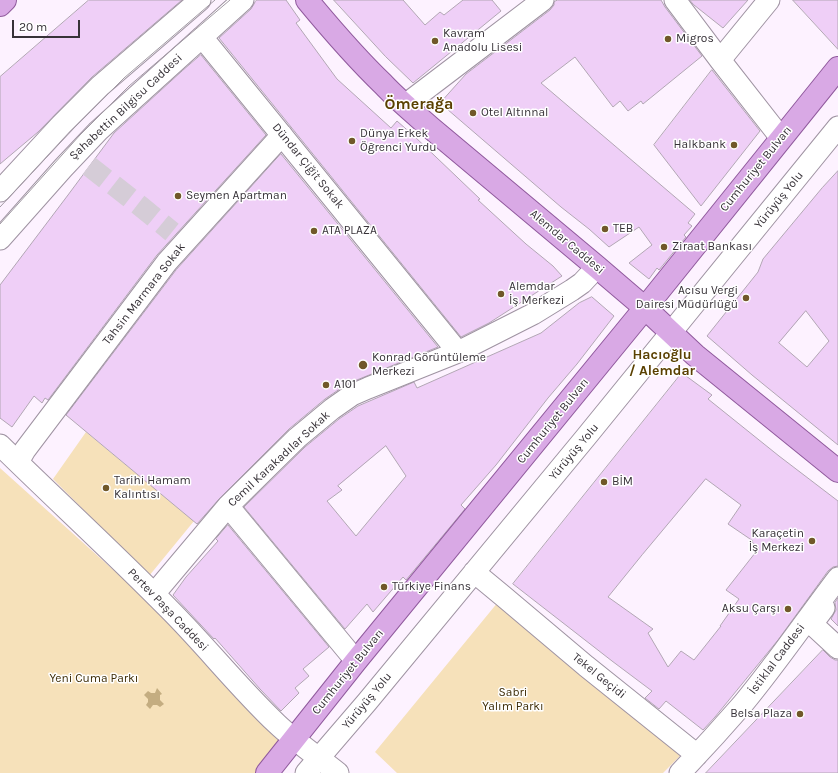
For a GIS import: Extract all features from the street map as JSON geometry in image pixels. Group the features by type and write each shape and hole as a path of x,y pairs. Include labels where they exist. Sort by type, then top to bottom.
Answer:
{"main road":[{"path":"0,5 5,0"},
{"name":"Alemdar Caddesi","path":"307,0 350,50 405,105 645,308 695,355 838,472"},
{"name":"Cumhuriyet Bulvarı","path":"267,773 356,661 645,308 838,68"}],"street":[{"path":"0,191 61,125 100,86 200,0"},
{"name":"Şahabettin Bilgisu Caddesi","path":"0,239 82,160 98,131 243,0"},
{"path":"405,105 543,0"},
{"path":"675,0 781,138"},
{"path":"720,60 769,0"},
{"name":"Dündar Çiğit Sokak","path":"202,37 458,352"},
{"name":"Yürüyüş Yolu","path":"313,765 367,702 581,443 838,127"},
{"name":"Tahsin Marmara Sokak","path":"18,462 25,450 162,268 178,237 282,135"},
{"name":"Cemil Karakadılar Sokak","path":"154,594 228,506 297,438 332,409 352,395 458,352 534,314 572,290 597,267"},
{"name":"Pertev Paşa Caddesi","path":"0,445 170,610 276,723 294,738 313,765 338,773"},
{"path":"228,506 356,661"},
{"name":"Tekel Geçidi","path":"474,572 586,666 697,756"},
{"name":"İstiklal Caddesi","path":"680,773 742,705 814,616 838,578"},
{"path":"838,590 814,616 812,624 838,648"},
{"path":"814,616 838,638"}],"green space":[{"path":"86,432 194,521 149,576 53,479"},
{"name":"Yeni Cuma Parkı","path":"0,468 168,618 281,741 255,773 0,773"},
{"name":"Sabri Yalım Parkı","path":"503,596 688,748 663,773 397,773 375,752"}],"shaded area":[{"path":"157,688 162,694 160,695 160,700 164,704 160,707 153,705 150,709 146,705 148,699 144,695 148,691 155,693"}],"building":[{"path":"89,0 182,0 92,77 38,132 0,164 0,77"},
{"path":"257,0 286,0 300,20 296,23 337,79 391,128 397,121 480,199 478,200 526,244 553,266 562,276 489,323 461,337 219,38 251,9"},
{"path":"334,0 403,0 425,25 440,12 444,15 463,0 492,0 501,11 413,83 386,57"},
{"path":"558,0 661,0 702,56 643,104 641,101 628,111 620,101 613,107 575,57 541,83 695,214 688,223 692,226 684,235 686,237 659,270 657,268 649,279 629,263 652,245 639,227 609,247 440,103 466,74 550,10 554,5 554,2"},
{"path":"690,0 748,0 723,28 694,5"},
{"path":"793,0 838,0 838,49"},
{"path":"201,55 266,135 157,255 48,400 45,398 42,403 34,396 12,427 0,418 0,285 114,133"},
{"path":"712,70 760,131 701,206 654,145"},
{"path":"281,154 438,347 347,384 325,399 289,429 220,498 197,524 66,415 176,270"},
{"path":"838,171 838,445 707,336 758,272 763,259","holes":["806,311 829,341 807,367 779,343"]},
{"path":"592,297 614,316 496,465 461,505 465,509 406,580 403,577 373,612 367,604 345,629 244,507 305,447 339,419 358,406 414,382 417,388 541,333 579,303","holes":["386,446 406,476 356,536 327,501 342,490 338,486"]},
{"path":"682,373 712,395 708,399 838,501 838,566 833,567 828,571 778,640 703,730 666,701 659,709 645,698 652,691 513,584","holes":["706,479 741,505 728,524 753,541 752,542 759,548 726,590 739,599 721,626 694,660 681,651 668,667 648,633 653,629 608,597"]},
{"path":"228,525 329,647 303,669 309,676 295,688 299,693 281,711 215,638 214,639 173,595 186,577 218,541 216,539"},
{"path":"838,598 838,626 831,619 836,610 835,603"},
{"name":"Belsa Plaza","path":"823,650 830,657 838,660 838,773 706,773"}],"tunnel":[{"path":"89,166 172,232"}],"tram line":[{"path":"0,207 74,128 124,78 215,0"},
{"path":"0,224 80,135 129,86 230,0"}],"place":[{"name":"Migros","path":"668,39"},
{"name":"Kavram Anadolu Lisesi","path":"435,41"},
{"name":"Otel Altınnal","path":"473,113"},
{"name":"Dünya Erkek Öğrenci Yurdu","path":"352,141"},
{"name":"Halkbank","path":"734,145"},
{"name":"Seymen Apartman","path":"178,196"},
{"name":"TEB","path":"605,229"},
{"name":"ATA PLAZA","path":"314,231"},
{"name":"Ziraat Bankası","path":"664,247"},
{"name":"Alemdar İş Merkezi","path":"501,294"},
{"name":"Acısu Vergi Dairesi Müdürlüğü","path":"746,298"},
{"name":"Konrad Görüntüleme Merkezi","path":"363,365"},
{"name":"A101","path":"326,385"},
{"name":"BİM","path":"604,482"},
{"name":"Tarihi Hamam Kalıntısı","path":"106,488"},
{"name":"Karaçetin İş Merkezi","path":"812,541"},
{"name":"Türkiye Finans","path":"384,587"},
{"name":"Aksu Çarşı","path":"788,609"},
{"name":"Belsa Plaza","path":"800,714"}],"district":[{"name":"Ömerağa","path":"419,104"},
{"name":"Hacıoğlu / Alemdar","path":"662,364"}]}
